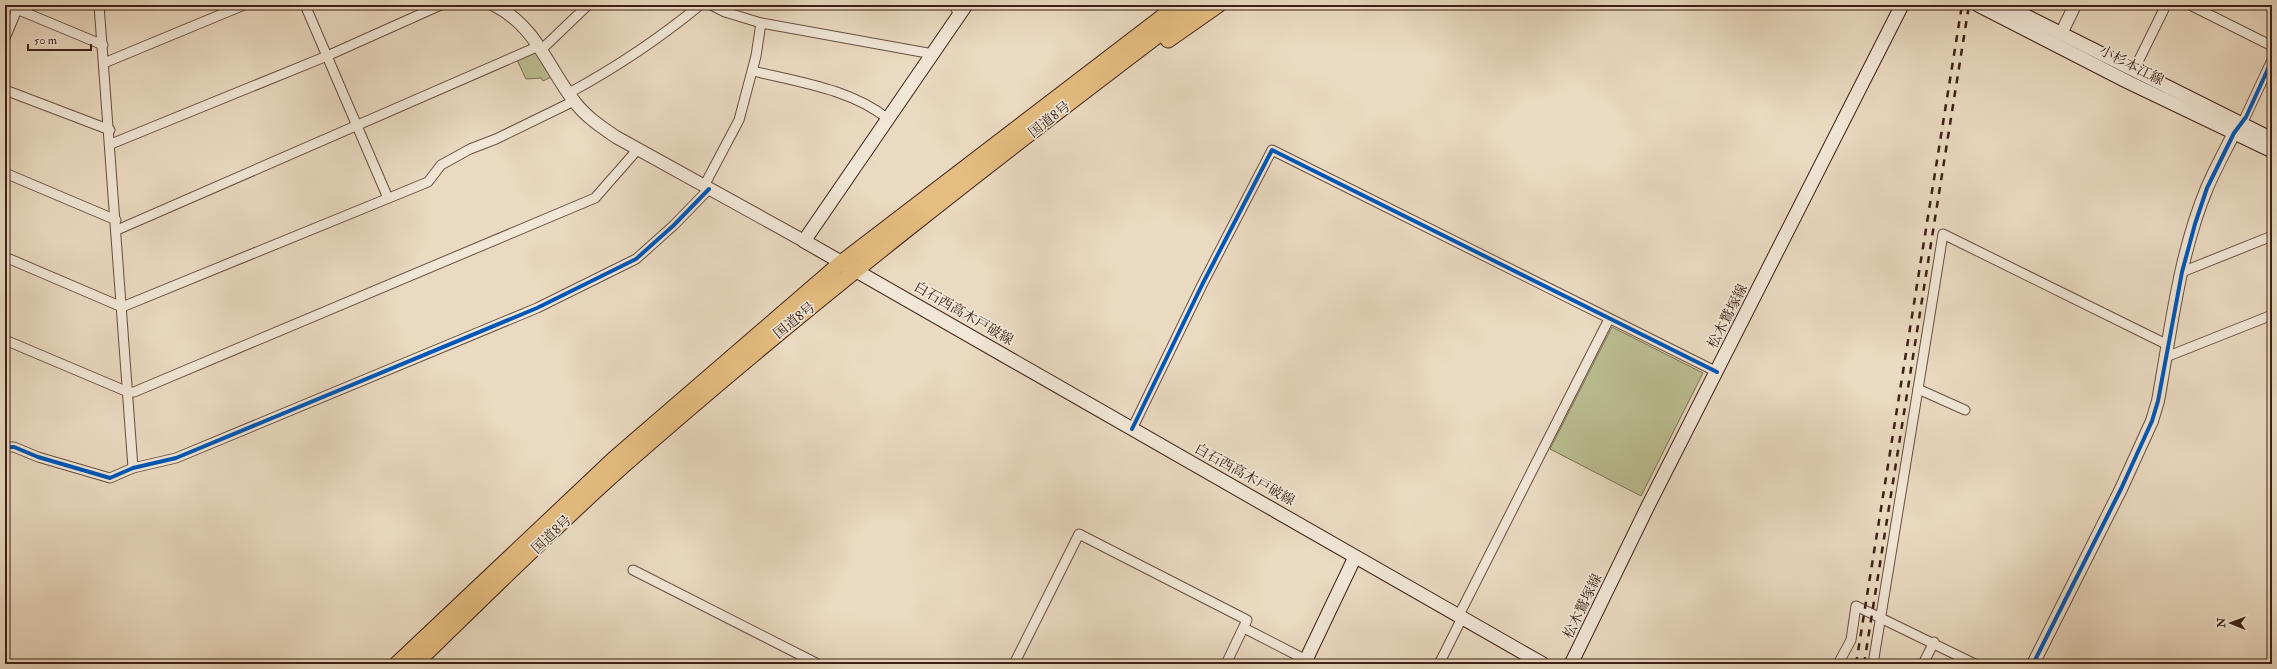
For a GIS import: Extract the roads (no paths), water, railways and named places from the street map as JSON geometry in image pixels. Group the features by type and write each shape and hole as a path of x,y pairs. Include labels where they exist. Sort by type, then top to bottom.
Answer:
{"highway":[{"path":"1111,57 1149,15 1161,5"},
{"name":"国道8号","path":"398,664 614,459 841,263 1178,5"},
{"name":"国道8号","path":"415,664 622,467 755,352 855,270 1198,5"},
{"path":"1089,88 1169,40 1218,5"}],"main road":[{"name":"松木鷲塚線","path":"1571,664 1902,5"},
{"name":"小杉本江線","path":"1978,5 2128,82 2238,128 2272,139"},
{"name":"小杉本江線","path":"2004,5 2134,70 2238,128 2272,152"},
{"path":"807,242 933,54 960,8"},
{"name":"白石西高木戸破線","path":"807,242 841,263 1296,521 1355,557"},
{"path":"1308,663 1355,557 1543,664"}],"street":[{"path":"7,5 18,7 103,45"},
{"path":"100,5 117,230 132,468"},
{"path":"104,63 244,5"},
{"path":"304,5 388,198"},
{"path":"111,144 327,56 441,5"},
{"path":"117,230 540,48 588,5"},
{"path":"5,257 122,308 428,182 442,165 470,149 496,139 571,97 678,23 700,5"},
{"path":"711,5 761,23 933,54"},
{"path":"2061,34 2075,5"},
{"path":"2134,70 2166,5"},
{"path":"2190,5 2272,46"},
{"path":"5,38 18,7"},
{"path":"503,7 528,30 571,97 592,121 638,149 807,242"},
{"path":"5,447 14,447 38,457 98,476 110,478 117,476 132,468 176,458 537,308 636,259 674,225 706,187 739,120 752,71 761,23"},
{"path":"2033,664 2121,489 2152,421 2158,401 2182,272 2207,188 2272,60"},
{"path":"752,71 847,96 876,110 888,119"},
{"path":"5,90 110,130"},
{"path":"5,340 128,392 142,389 595,198 611,182 638,149"},
{"path":"1132,429 1202,285 1272,150 1717,372"},
{"path":"5,173 116,220"},
{"path":"1873,664 1943,234 2168,345"},
{"path":"2182,272 2272,236"},
{"path":"2166,357 2272,315"},
{"path":"1440,664 1460,617 1609,319"},
{"path":"1918,389 1965,410"},
{"path":"1014,664 1079,534 1247,620 1226,664"},
{"path":"633,570 818,664"},
{"path":"1846,664 1856,606 1934,642 1975,664"},
{"path":"1244,628 1308,663"},
{"path":"1838,664 1851,640"},
{"path":"1923,664 1934,642"}],"railway":[{"path":"1856,664 1962,5"},
{"path":"1864,664 1969,5"}]}
